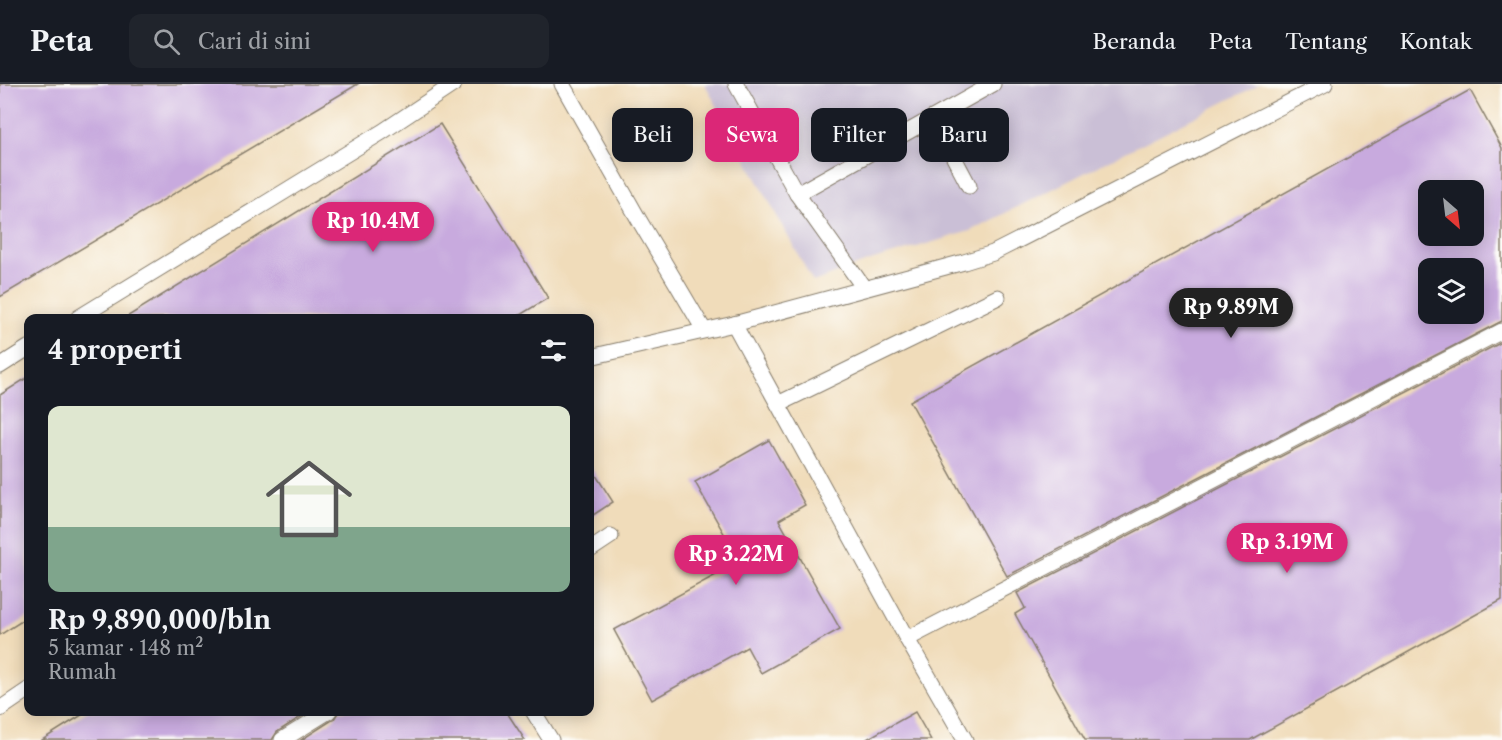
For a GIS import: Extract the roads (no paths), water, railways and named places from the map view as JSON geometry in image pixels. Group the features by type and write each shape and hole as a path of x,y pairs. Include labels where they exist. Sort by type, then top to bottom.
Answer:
{"lane":[{"path":"562,84 704,330"},
{"path":"736,84 797,194 864,288"},
{"path":"951,108 993,84"},
{"path":"594,356 734,324 993,253 1325,84"},
{"path":"85,314 372,138 447,86"},
{"path":"797,194 919,126"},
{"path":"956,162 969,186"},
{"path":"778,404 998,297"},
{"path":"734,324 965,740"},
{"path":"908,639 1502,331"},
{"path":"0,366 24,351"},
{"path":"594,547 611,536"},
{"path":"0,709 24,693"},
{"path":"282,740 321,716"},
{"path":"536,716 551,740"}]}
